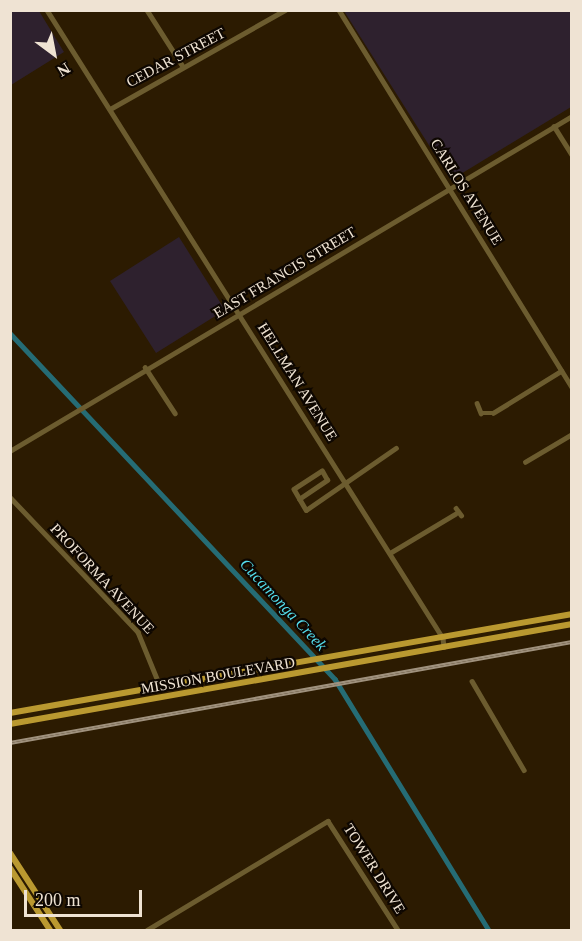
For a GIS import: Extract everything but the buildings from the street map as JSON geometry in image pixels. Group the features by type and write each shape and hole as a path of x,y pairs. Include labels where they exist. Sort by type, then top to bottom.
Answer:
{"main road":[{"name":"MISSION BOULEVARD","path":"10,713 572,614"},
{"name":"MISSION BOULEVARD","path":"10,724 319,671 572,624"},
{"path":"10,853 56,929"},
{"path":"10,868 40,914 56,929"}],"street":[{"path":"147,10 182,65"},
{"name":"CEDAR STREET","path":"110,109 182,65 285,10"},
{"name":"CARLOS AVENUE","path":"339,10 572,387"},
{"path":"472,10 482,10"},
{"name":"HELLMAN AVENUE","path":"49,11 443,638 444,647"},
{"name":"EAST FRANCIS STREET","path":"10,451 145,367 240,315 572,116"},
{"path":"554,126 572,155"},
{"path":"145,367 175,413"},
{"path":"477,403 481,413 493,413 561,370"},
{"path":"525,462 572,434"},
{"path":"299,499 327,480 322,471 294,489 299,499 306,510 396,448"},
{"name":"PROFORMA AVENUE","path":"10,497 138,632 160,686"},
{"path":"390,553 458,512"},
{"path":"472,681 524,770"},
{"name":"TOWER DRIVE","path":"147,930 327,821 398,930"}],"shaded area":[{"path":"11,10 39,11 64,52 11,85"},
{"path":"344,11 571,11 571,107 451,180"},
{"path":"179,237 225,310 156,353 110,281"}],"waterway":[{"name":"Cucamonga Creek","path":"10,333 335,679 489,930"}],"railway":[{"path":"10,743 572,642"}]}
